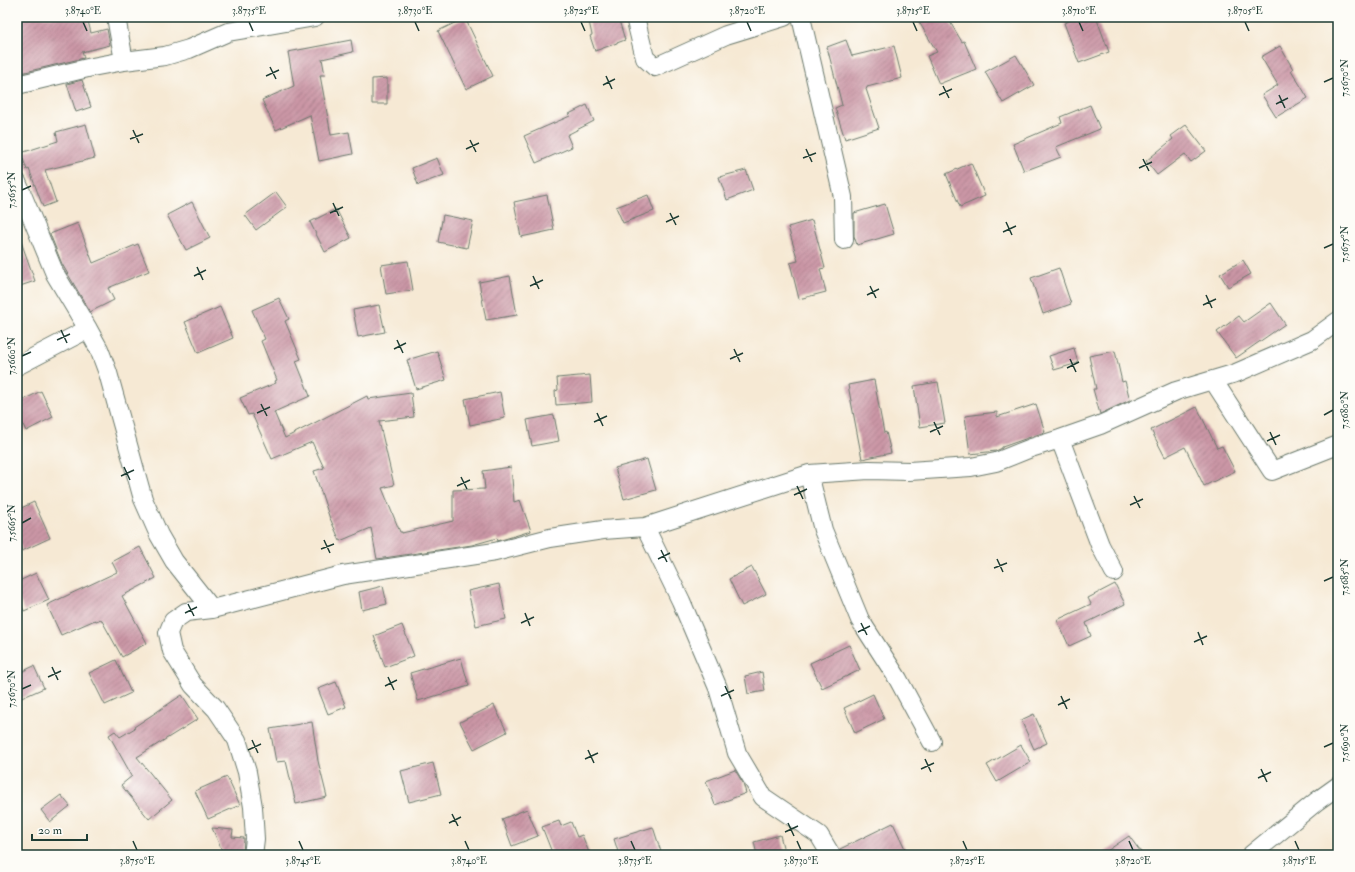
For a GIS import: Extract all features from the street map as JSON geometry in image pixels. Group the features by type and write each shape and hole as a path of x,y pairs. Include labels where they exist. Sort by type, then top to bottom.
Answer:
{"street":[{"path":"116,17 124,61"},
{"path":"17,85 124,61 165,56 189,49 228,32 315,17"},
{"path":"635,17 645,58 655,67 726,35 784,17"},
{"path":"801,17 843,197 844,240"},
{"path":"17,182 55,274 99,349 108,373 143,499 158,535 174,561 212,608"},
{"path":"253,855 255,838 253,807 247,772 237,740 216,709 194,685 172,651 168,633 173,621 186,612 212,608 343,575 496,552 550,538 603,530 645,527 809,474 862,471 909,471 970,467 996,462 1031,448 1100,425 1176,390 1236,373 1312,340 1338,321"},
{"path":"17,366 88,329"},
{"path":"1213,380 1272,471 1338,445"},
{"path":"1060,439 1100,545 1114,572"},
{"path":"809,474 823,530 860,620 898,679 932,742"},
{"path":"645,527 681,601 718,688 737,753 763,797 819,835 831,855"},
{"path":"1251,855 1317,801 1338,786"}],"building":[{"path":"17,17 87,17 91,33 107,29 110,45 82,52 84,58 17,74"},
{"path":"588,17 618,17 625,40 595,51 590,36 592,35"},
{"path":"916,17 947,17 962,42 964,41 976,69 939,84 927,56 937,52"},
{"path":"1079,17 1096,17 1109,52 1079,63 1064,23"},
{"path":"465,18 493,76 466,89 438,31"},
{"path":"351,40 353,52 322,59 325,75 320,75 331,135 349,132 353,154 319,161 310,115 276,130 262,100 294,86 288,52"},
{"path":"846,40 852,56 894,46 902,78 867,87 866,89 879,128 845,139 835,108 842,105 827,47"},
{"path":"1280,46 1293,69 1291,70 1308,98 1276,117 1262,95 1278,85 1261,57"},
{"path":"1016,55 1034,85 1003,103 985,72"},
{"path":"387,78 387,104 372,104 372,79"},
{"path":"82,80 91,107 76,112 67,84"},
{"path":"587,105 594,121 567,135 572,147 536,163 524,136 570,116 569,114"},
{"path":"1090,105 1100,129 1056,147 1061,157 1024,171 1013,144 1062,123 1060,117"},
{"path":"86,124 95,158 45,170 56,202 43,207 29,169 27,170 21,153 58,141 56,132"},
{"path":"1186,125 1206,151 1191,162 1185,154 1157,175 1146,161 1173,139 1171,136"},
{"path":"437,158 444,175 418,185 412,168"},
{"path":"971,163 985,196 960,207 946,174"},
{"path":"746,170 753,190 727,200 719,177"},
{"path":"276,192 287,207 256,230 245,215"},
{"path":"547,195 554,230 521,237 514,202"},
{"path":"648,195 654,211 623,223 616,207"},
{"path":"192,202 210,238 186,250 167,215"},
{"path":"885,204 894,234 857,245 854,236 854,213"},
{"path":"336,209 351,238 325,252 310,222"},
{"path":"443,215 473,221 467,248 438,242"},
{"path":"812,220 825,268 820,269 826,292 799,299 790,263 798,261 788,227"},
{"path":"78,223 93,263 138,244 149,271 108,288 114,300 90,312 62,264 50,234"},
{"path":"19,236 35,281 17,287 17,237"},
{"path":"1243,260 1251,274 1228,287 1220,274"},
{"path":"408,261 413,290 386,294 381,265"},
{"path":"1059,268 1071,304 1043,314 1031,278"},
{"path":"510,276 517,315 486,320 479,282"},
{"path":"279,298 289,319 285,321 301,359 296,361 310,396 274,412 285,438 367,396 368,399 411,393 414,417 379,421 394,485 382,488 400,532 402,533 453,521 453,490 485,489 483,471 511,467 514,502 520,500 531,531 498,541 497,538 472,545 377,559 371,528 340,541 329,516 314,471 324,468 312,442 272,459 252,414 248,415 240,398 276,383 275,381 277,380 261,341 265,339 252,310"},
{"path":"1271,303 1285,324 1236,358 1217,332 1239,316 1244,322"},
{"path":"379,305 385,332 358,337 353,310"},
{"path":"220,307 233,338 198,353 185,322"},
{"path":"1074,348 1078,363 1054,370 1049,356"},
{"path":"437,351 446,380 416,389 407,360"},
{"path":"1115,351 1122,382 1125,381 1130,400 1100,414 1093,389 1096,389 1089,356"},
{"path":"590,375 592,402 556,405 555,391 558,390 557,378"},
{"path":"874,380 884,433 886,432 891,453 862,459 848,385"},
{"path":"938,382 945,423 920,427 914,386"},
{"path":"41,391 53,417 26,431 17,412 17,403"},
{"path":"500,392 505,418 470,425 465,399"},
{"path":"1036,404 1045,432 1002,447 996,451 970,454 965,416 997,412 997,417"},
{"path":"1197,407 1217,448 1222,446 1235,471 1204,486 1185,447 1165,457 1151,430"},
{"path":"554,415 559,441 532,446 527,420"},
{"path":"647,459 656,490 624,499 615,468"},
{"path":"34,502 50,538 22,551 17,538 17,510"},
{"path":"140,547 156,578 122,596 147,643 122,657 101,619 95,620 61,635 47,605 117,572 112,562"},
{"path":"752,567 766,594 742,606 729,579"},
{"path":"36,573 49,600 24,611 17,595 17,582"},
{"path":"499,584 506,619 476,626 468,591"},
{"path":"1115,584 1125,604 1086,623 1091,636 1069,646 1057,620 1091,604 1088,598"},
{"path":"383,586 387,604 362,610 359,592"},
{"path":"402,625 414,656 385,667 374,636"},
{"path":"849,645 860,670 822,688 810,663"},
{"path":"461,658 469,686 418,701 410,673"},
{"path":"116,660 131,693 105,705 89,673"},
{"path":"34,666 44,688 17,700 17,674"},
{"path":"762,672 765,691 748,694 745,676"},
{"path":"336,682 346,707 328,714 318,689"},
{"path":"873,694 884,719 855,733 844,708"},
{"path":"182,695 198,719 137,757 172,800 149,819 121,785 132,776 109,735 115,731 120,737"},
{"path":"494,705 507,732 474,749 460,722"},
{"path":"1034,714 1047,743 1034,749 1021,720"},
{"path":"312,722 318,761 327,797 296,804 286,761 276,762 270,729"},
{"path":"1021,745 1031,762 997,782 987,765"},
{"path":"433,763 441,794 409,802 401,771"},
{"path":"735,770 743,783 746,793 715,805 706,781"},
{"path":"227,777 240,805 208,819 195,791"},
{"path":"61,795 70,806 50,822 41,810"},
{"path":"527,809 538,836 512,846 502,819"},
{"path":"559,821 561,826 571,822 577,837 582,835 590,855 553,855 542,827"},
{"path":"893,823 908,855 841,855 840,849"},
{"path":"653,827 662,855 619,855 614,839"},
{"path":"212,828 233,830 232,837 244,838 243,855 224,855"},
{"path":"780,835 785,855 757,855 754,842"},
{"path":"1129,836 1143,855 1101,855"}]}
